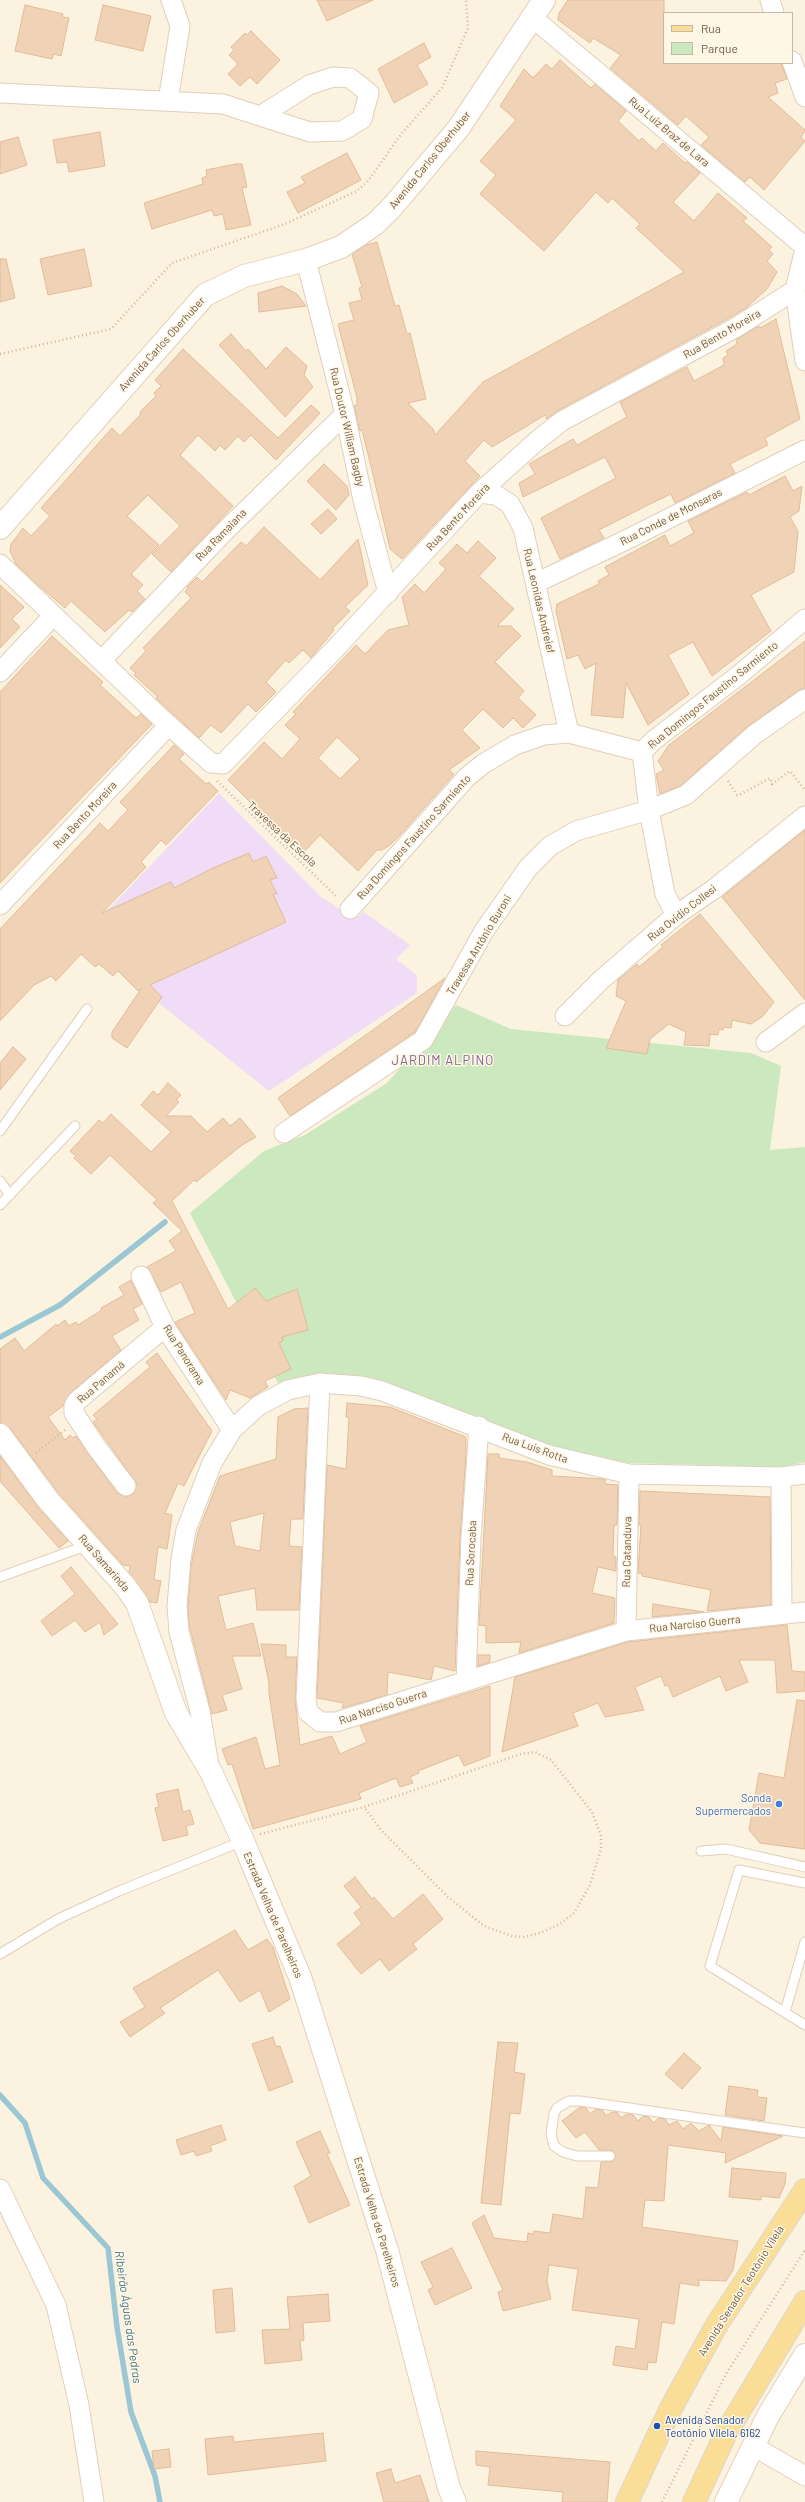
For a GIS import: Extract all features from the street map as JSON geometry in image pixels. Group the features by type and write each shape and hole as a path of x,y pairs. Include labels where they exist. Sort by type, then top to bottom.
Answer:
{"main road":[{"name":"Avenida Carlos Oberhuber","path":"0,528 205,295 244,276 306,260 341,247 375,224 393,206 458,129 544,0"},
{"name":"Rua Samarinda","path":"0,1435 48,1500 125,1586 137,1603 176,1713 211,1772"},
{"name":"Estrada Velha de Parelheiros","path":"211,1772 243,1841 300,1977 387,2250 449,2488 455,2502"},
{"name":"Avenida Senador Teotônio Vilela","path":"627,2502 670,2410 716,2326 805,2190"},
{"path":"694,2502 726,2433 805,2302"},
{"path":"726,2502 768,2416 805,2355"}],"street":[{"path":"168,101 180,26 171,0"},
{"path":"770,0 774,12"},
{"name":"Rua Luiz Braz de Lara","path":"533,18 805,248"},
{"path":"793,64 805,97"},
{"path":"0,94 223,104 260,116 310,132 342,131 362,119 369,92 350,78 333,77 309,85 260,116"},
{"path":"805,248 795,290 805,361"},
{"name":"Rua Doutor William Bagby","path":"306,260 345,414 363,500 388,593"},
{"name":"Rua Bento Moreira","path":"218,765 226,763 388,593 479,493 539,439 562,421 735,328 795,290"},
{"name":"Rua Ramaiana","path":"101,661 224,531 345,414"},
{"name":"Rua Conde de Monsaras","path":"536,583 632,537 805,450"},
{"name":"Rua Leonidas Andreief","path":"479,493 496,495 510,504 522,528 536,583 569,733"},
{"path":"0,564 169,726 211,763 218,765"},
{"path":"0,672 53,616"},
{"name":"Rua Domingos Faustino Sarmiento","path":"350,909 468,777 483,764 515,744 544,735 569,733 642,752 654,740 740,676 805,619"},
{"name":"Travessa Antônio Buroni","path":"284,1133 423,1040 484,931 528,868 550,846 576,831 649,810 686,794 714,768 754,735 805,699"},
{"name":"Rua Bento Moreira","path":"0,905 169,726"},
{"path":"642,752 649,810 665,894 676,915"},
{"name":"Rua Ovidio Collesi","path":"565,1016 601,980 676,915 714,888 805,816"},
{"path":"766,1042 805,1014"},
{"name":"Rua Panorama","path":"141,1276 165,1327 232,1430"},
{"name":"Rua Panamá","path":"126,1486 74,1413 77,1401 165,1327"},
{"name":"Estrada Velha de Parelheiros","path":"211,1772 200,1711 181,1645 177,1606 181,1559 186,1530 212,1464 232,1430 258,1406 278,1394 288,1390 320,1383"},
{"name":"Rua Luis Rotta","path":"320,1383 361,1386 382,1391 479,1426 549,1455 629,1474 781,1476 805,1474"},
{"name":"Rua Narciso Guerra","path":"320,1383 306,1699 308,1712 320,1722 334,1723 626,1631 805,1612"},
{"name":"Rua Sorocaba","path":"466,1681 471,1538 479,1426"},
{"name":"Rua Catanduva","path":"626,1631 629,1474"},
{"path":"781,1476 782,1614"},
{"path":"0,2189 56,2305 79,2405 94,2502"},
{"path":"753,2446 805,2476"}],"lane":[{"path":"0,1131 87,1009"},
{"path":"0,1205 75,1126"},
{"path":"0,1181 10,1195"},
{"path":"0,1577 88,1545"},
{"path":"0,1954 58,1919 119,1891 243,1841"},
{"path":"701,1851 726,1849 805,1867"},
{"path":"805,1883 740,1870 710,1966 805,2025"},
{"path":"785,2012 805,1942"},
{"path":"610,2156 577,2156 563,2152 554,2146 551,2134 554,2114 557,2108 569,2101 580,2102 805,2133"}],"path":[{"path":"0,354 111,329 172,263 284,224 357,191 368,181 402,133 442,88 468,28 466,0"},
{"name":"Travessa da Escola","path":"218,765 217,783 350,909"},
{"path":"714,768 726,778 737,794 770,778 772,784 790,771 805,790"},
{"path":"22,1464 78,1419"},
{"path":"243,1841 261,1833 364,1807 521,1754 535,1752 551,1760 592,1812 601,1836 601,1849 590,1885 574,1913 560,1924 540,1933 524,1937 512,1936 484,1926 448,1897 381,1830 364,1807"},
{"path":"662,2502 726,2374 805,2250"}],"shaded area":[{"path":"219,793 320,896 355,919 364,912 410,945 396,959 417,975 417,993 269,1091 116,969 93,926"}],"green space":[{"path":"456,1005 511,1029 751,1053 781,1066 770,1150 805,1147 805,1462 784,1467 628,1463 566,1452 382,1381 325,1373 278,1383 190,1213 264,1151 305,1135 387,1083"}],"building":[{"path":"317,0 373,0 327,21"},
{"path":"568,0 664,0 663,64 781,64 787,79 775,83 778,93 768,97 805,130 801,138 805,141 764,190 750,177 745,182 701,145 709,137 686,116 678,125 610,68 621,55 593,38 590,43 558,20 559,13"},
{"path":"25,5 63,14 62,17 69,18 61,56 54,54 52,59 15,51"},
{"path":"103,5 151,16 143,51 95,40"},
{"path":"251,31 280,60 257,84 250,77 240,86 228,74 238,64 229,55 234,50 231,47 245,33 247,35"},
{"path":"424,43 431,57 417,65 428,84 394,103 378,69"},
{"path":"560,60 591,88 595,84 626,111 618,121 639,141 642,138 656,151 663,143 685,163 687,162 700,173 673,202 694,221 718,193 747,218 743,221 772,247 769,250 773,254 767,261 777,272 767,289 746,308 729,318 557,411 547,419 545,415 492,447 484,440 465,461 480,476 402,559 390,549 362,430 360,431 354,406 357,405 357,398 338,324 354,320 349,303 362,300 359,288 362,287 352,254 366,245 377,242 395,306 399,305 407,334 410,333 426,399 408,403 433,429 435,435 483,382 684,272 636,228 640,224 612,198 608,203 596,192 544,251 480,194 496,175 480,161 516,120 500,106 524,69 533,78 546,64 552,69"},
{"path":"100,132 105,166 69,172 67,162 57,163 53,140"},
{"path":"18,137 27,165 0,174 0,142"},
{"path":"347,153 361,180 298,213 287,192 305,183 301,177"},
{"path":"242,164 247,187 242,188 251,225 226,230 223,214 214,216 212,210 152,229 144,203 203,184 202,178 207,176 206,170"},
{"path":"84,249 92,286 48,295 40,259"},
{"path":"0,259 6,259 15,298 0,302"},
{"path":"282,286 297,294 306,306 259,312 258,293"},
{"path":"776,319 800,419 765,438 768,445 730,464 735,473 675,503 671,494 648,505 599,530 604,538 560,559 541,518 616,478 605,457 523,497 519,483 535,474 529,464 573,439 577,445 627,417 620,402 687,367 694,381 724,365 723,358 728,355 726,351 737,344 736,340 759,326 760,328"},
{"path":"231,334 246,351 248,349 266,369 286,347 307,366 304,375 313,387 285,417 219,345"},
{"path":"183,349 278,438 311,405 320,413 276,460 251,435 244,442 238,436 225,450 220,445 215,451 198,435 180,455 233,506 171,572 152,554 180,526 148,495 127,516 159,545 131,574 143,585 137,591 145,599 132,612 129,610 105,632 71,601 65,608 37,584 16,564 10,551 11,544 23,528 31,536 50,516 41,508 112,428 120,436 141,414 140,412 156,396 154,393 161,386 155,380"},
{"path":"324,464 347,486 349,495 336,510 307,481"},
{"path":"785,476 793,491 802,486 799,511 790,517 798,531 794,572 751,595 771,631 712,676 693,642 668,655 689,694 648,725 626,683 623,718 591,715 596,663 585,669 578,655 567,659 556,611 557,604 599,584 598,581 609,575 605,567 665,535 670,546 694,533 688,521 747,492 749,495"},
{"path":"328,509 337,519 321,534 311,524"},
{"path":"264,527 320,580 358,539 368,585 345,607 350,611 333,628 334,630 311,658 303,650 289,663 286,660 266,682 276,692 256,712 248,704 221,733 211,725 199,738 156,698 158,697 134,675 136,673 130,668 146,651 143,648 191,598 185,592 188,588 187,587 197,577 202,582 241,542 246,546"},
{"path":"478,541 496,558 479,576 514,609 497,626 511,626 521,636 495,662 524,691 518,698 536,715 523,728 513,718 503,728 483,709 462,730 480,748 449,770 454,774 400,835 390,845 382,850 377,850 358,871 320,835 302,854 228,780 264,742 282,759 300,739 285,725 296,714 293,712 356,645 365,654 388,630 409,625 402,597 415,584 424,593 446,569 439,563 457,544 467,553","holes":["337,737 360,759 340,779 318,758"]},
{"path":"0,585 24,607 12,619 20,627 0,648"},
{"path":"52,636 103,682 100,685 136,718 141,714 152,724 0,883 0,692"},
{"path":"805,641 805,688 799,690 748,726 680,786 660,794 656,774 664,770 658,761 669,745"},
{"path":"174,745 184,754 179,759 206,784 209,782 218,791 166,845 161,840 141,862 146,867 102,913 171,882 174,888 213,868 249,853 253,862 266,856 277,878 270,880 277,894 273,894 286,922 150,985 162,997 127,1048 112,1038 112,1032 141,989 138,991 118,971 113,976 99,964 95,967 81,954 56,981 51,976 34,985 0,1021 0,929 100,823 108,831 128,810 120,802"},
{"path":"805,830 805,1000 722,897"},
{"path":"700,914 774,1002 762,1017 751,1024 732,1020 731,1028 724,1027 723,1030 719,1029 718,1035 710,1034 709,1046 684,1045 686,1032 669,1024 650,1039 647,1054 606,1048 626,1001 616,996 618,980 637,964 639,967 663,947 661,945"},
{"path":"445,978 415,1032 290,1116 278,1098"},
{"path":"13,1047 26,1059 0,1090 0,1063"},
{"path":"168,1083 181,1095 176,1100 179,1102 166,1116 191,1116 207,1132 223,1118 230,1126 240,1118 256,1137 242,1145 196,1182 194,1180 172,1201 228,1309 255,1288 266,1301 297,1289 301,1303 308,1330 282,1337 283,1341 279,1343 291,1369 265,1381 268,1387 250,1398 230,1390 226,1400 175,1322 195,1313 181,1282 161,1292 147,1267 176,1251 169,1241 182,1231 153,1203 157,1200 110,1155 91,1174 74,1158 76,1156 70,1151 99,1120 103,1123 111,1114 151,1152 171,1132 141,1105 153,1091 158,1095"},
{"path":"131,1280 142,1304 133,1309 139,1320 112,1336 121,1350 70,1393 63,1406 48,1417 65,1440 70,1435 73,1438 76,1436 117,1493 127,1497 133,1494 137,1484 93,1422 97,1419 93,1415 150,1367 146,1362 157,1353 212,1431 184,1486 178,1483 165,1513 172,1515 167,1549 158,1547 154,1580 161,1581 157,1603 150,1602 129,1572 130,1566 123,1565 58,1492 10,1428 0,1423 0,1349 15,1338 24,1351 56,1324 57,1326 65,1320 69,1326 76,1322 78,1325 102,1310 101,1308 124,1295 119,1287"},
{"path":"347,1403 390,1407 466,1437 466,1455 460,1538 455,1671 434,1666 431,1680 388,1672 387,1695 342,1708 344,1703 317,1698 327,1465 346,1469 349,1417 346,1417"},
{"path":"308,1408 303,1519 291,1519 289,1546 302,1547 299,1610 257,1610 255,1588 218,1596 226,1630 253,1623 261,1656 232,1656 242,1689 222,1695 227,1710 212,1714 189,1624 188,1606 191,1566 198,1532 220,1476 276,1459 278,1417 294,1409","holes":["264,1513 260,1551 235,1546 230,1522"]},
{"path":"488,1454 499,1454 499,1458 527,1462 552,1470 552,1476 605,1479 605,1484 618,1485 617,1525 614,1525 613,1556 616,1557 616,1571 598,1567 592,1593 615,1598 614,1623 519,1653 521,1642 486,1643 486,1626 479,1625"},
{"path":"0,1456 38,1507 68,1541 59,1548 0,1481"},
{"path":"640,1491 770,1497 771,1605 707,1611 711,1590 642,1576 642,1573 638,1573 641,1525 639,1525"},
{"path":"71,1567 118,1624 104,1635 100,1622 85,1632 75,1620 52,1636 41,1621 75,1594 61,1576"},
{"path":"653,1604 704,1612 652,1617"},
{"path":"787,1625 792,1671 805,1672 805,1691 777,1693 775,1660 739,1660 748,1682 726,1691 720,1676 673,1697 668,1685 665,1686 661,1676 635,1687 644,1710 605,1717 598,1703 573,1713 578,1726 502,1752 515,1677 628,1642"},
{"path":"261,1644 286,1645 286,1657 297,1657 295,1699 300,1745 332,1736 340,1754 367,1742 360,1726 490,1686 490,1756 464,1766 459,1755 418,1771 419,1773 410,1777 413,1783 400,1787 396,1778 359,1793 361,1799 253,1829 232,1764 228,1765 222,1749 256,1737 265,1769 280,1765 269,1693 269,1683"},
{"path":"478,1655 490,1655 490,1662 478,1666"},
{"name":"Sonda Supermercados","path":"797,1700 805,1701 805,1849 760,1843 749,1830 759,1773 784,1778"},
{"path":"178,1789 183,1812 190,1810 194,1824 186,1826 188,1835 163,1841 155,1808 159,1807 156,1794"},
{"path":"355,1877 372,1899 374,1897 393,1919 423,1894 443,1919 413,1944 417,1949 389,1971 380,1959 361,1974 337,1944 362,1924 354,1913 361,1907 344,1886"},
{"path":"235,1930 248,1950 267,1939 273,1947 290,1999 269,2012 260,1990 240,2002 218,1970 160,2008 165,2013 130,2037 120,2022 145,2007 133,1988"},
{"path":"273,2037 276,2047 280,2046 293,2082 269,2091 252,2044"},
{"path":"498,2042 518,2043 514,2072 525,2074 520,2114 510,2113 501,2205 481,2203"},
{"path":"684,2053 701,2068 682,2089 665,2074"},
{"path":"729,2086 758,2090 757,2097 767,2098 764,2121 725,2115"},
{"path":"580,2107 586,2108 590,2114 596,2109 602,2110 606,2116 612,2112 617,2112 621,2118 627,2114 633,2115 638,2121 643,2116 649,2117 653,2123 659,2118 665,2119 669,2125 677,2121 683,2129 691,2123 699,2131 709,2125 721,2141 723,2127 783,2136 725,2163 726,2153 668,2145 664,2201 645,2200 642,2227 738,2241 733,2270 726,2281 699,2280 699,2286 680,2283 674,2324 662,2322 656,2363 648,2362 647,2370 613,2365 616,2346 635,2349 639,2319 572,2310 578,2269 549,2265 547,2281 551,2299 503,2311 498,2292 503,2290 472,2223 484,2215 494,2238 527,2242 528,2233 533,2234 534,2231 550,2233 553,2214 583,2219 586,2187 598,2188 601,2162 613,2161 616,2156 613,2151 599,2150 585,2132 576,2138 562,2121"},
{"path":"221,2125 226,2140 210,2146 212,2151 196,2156 194,2151 181,2155 176,2140"},
{"path":"320,2131 330,2153 327,2154 350,2205 309,2223 294,2186 311,2176 296,2142"},
{"path":"732,2168 786,2173 785,2184 779,2198 761,2196 761,2200 729,2197"},
{"path":"452,2248 472,2288 435,2305 428,2290 433,2287 421,2262"},
{"path":"232,2288 235,2331 216,2333 213,2290"},
{"path":"328,2294 330,2321 303,2323 304,2340 300,2341 302,2360 265,2364 262,2330 290,2329 287,2297"},
{"path":"323,2433 326,2461 208,2475 205,2439 233,2436 234,2442"},
{"path":"169,2449 171,2467 154,2469 152,2451"},
{"path":"476,2451 610,2462 607,2502 562,2502 563,2492 488,2485 490,2467 476,2465"},
{"path":"391,2469 395,2483 420,2475 429,2502 384,2502 376,2473"}],"waterway":[{"path":"0,1337 60,1305 165,1222"},
{"name":"Ribeirão Águas das Pedras","path":"0,2095 25,2123 43,2178 108,2248 117,2327 131,2412 155,2476 160,2502"}],"place":[{"name":"Sonda Supermercados","path":"779,1804"},
{"name":"Avenida Senador Teotônio Vilela, 6162","path":"657,2426"}],"district":[{"name":"JARDIM ALPINO","path":"443,1061"}]}
